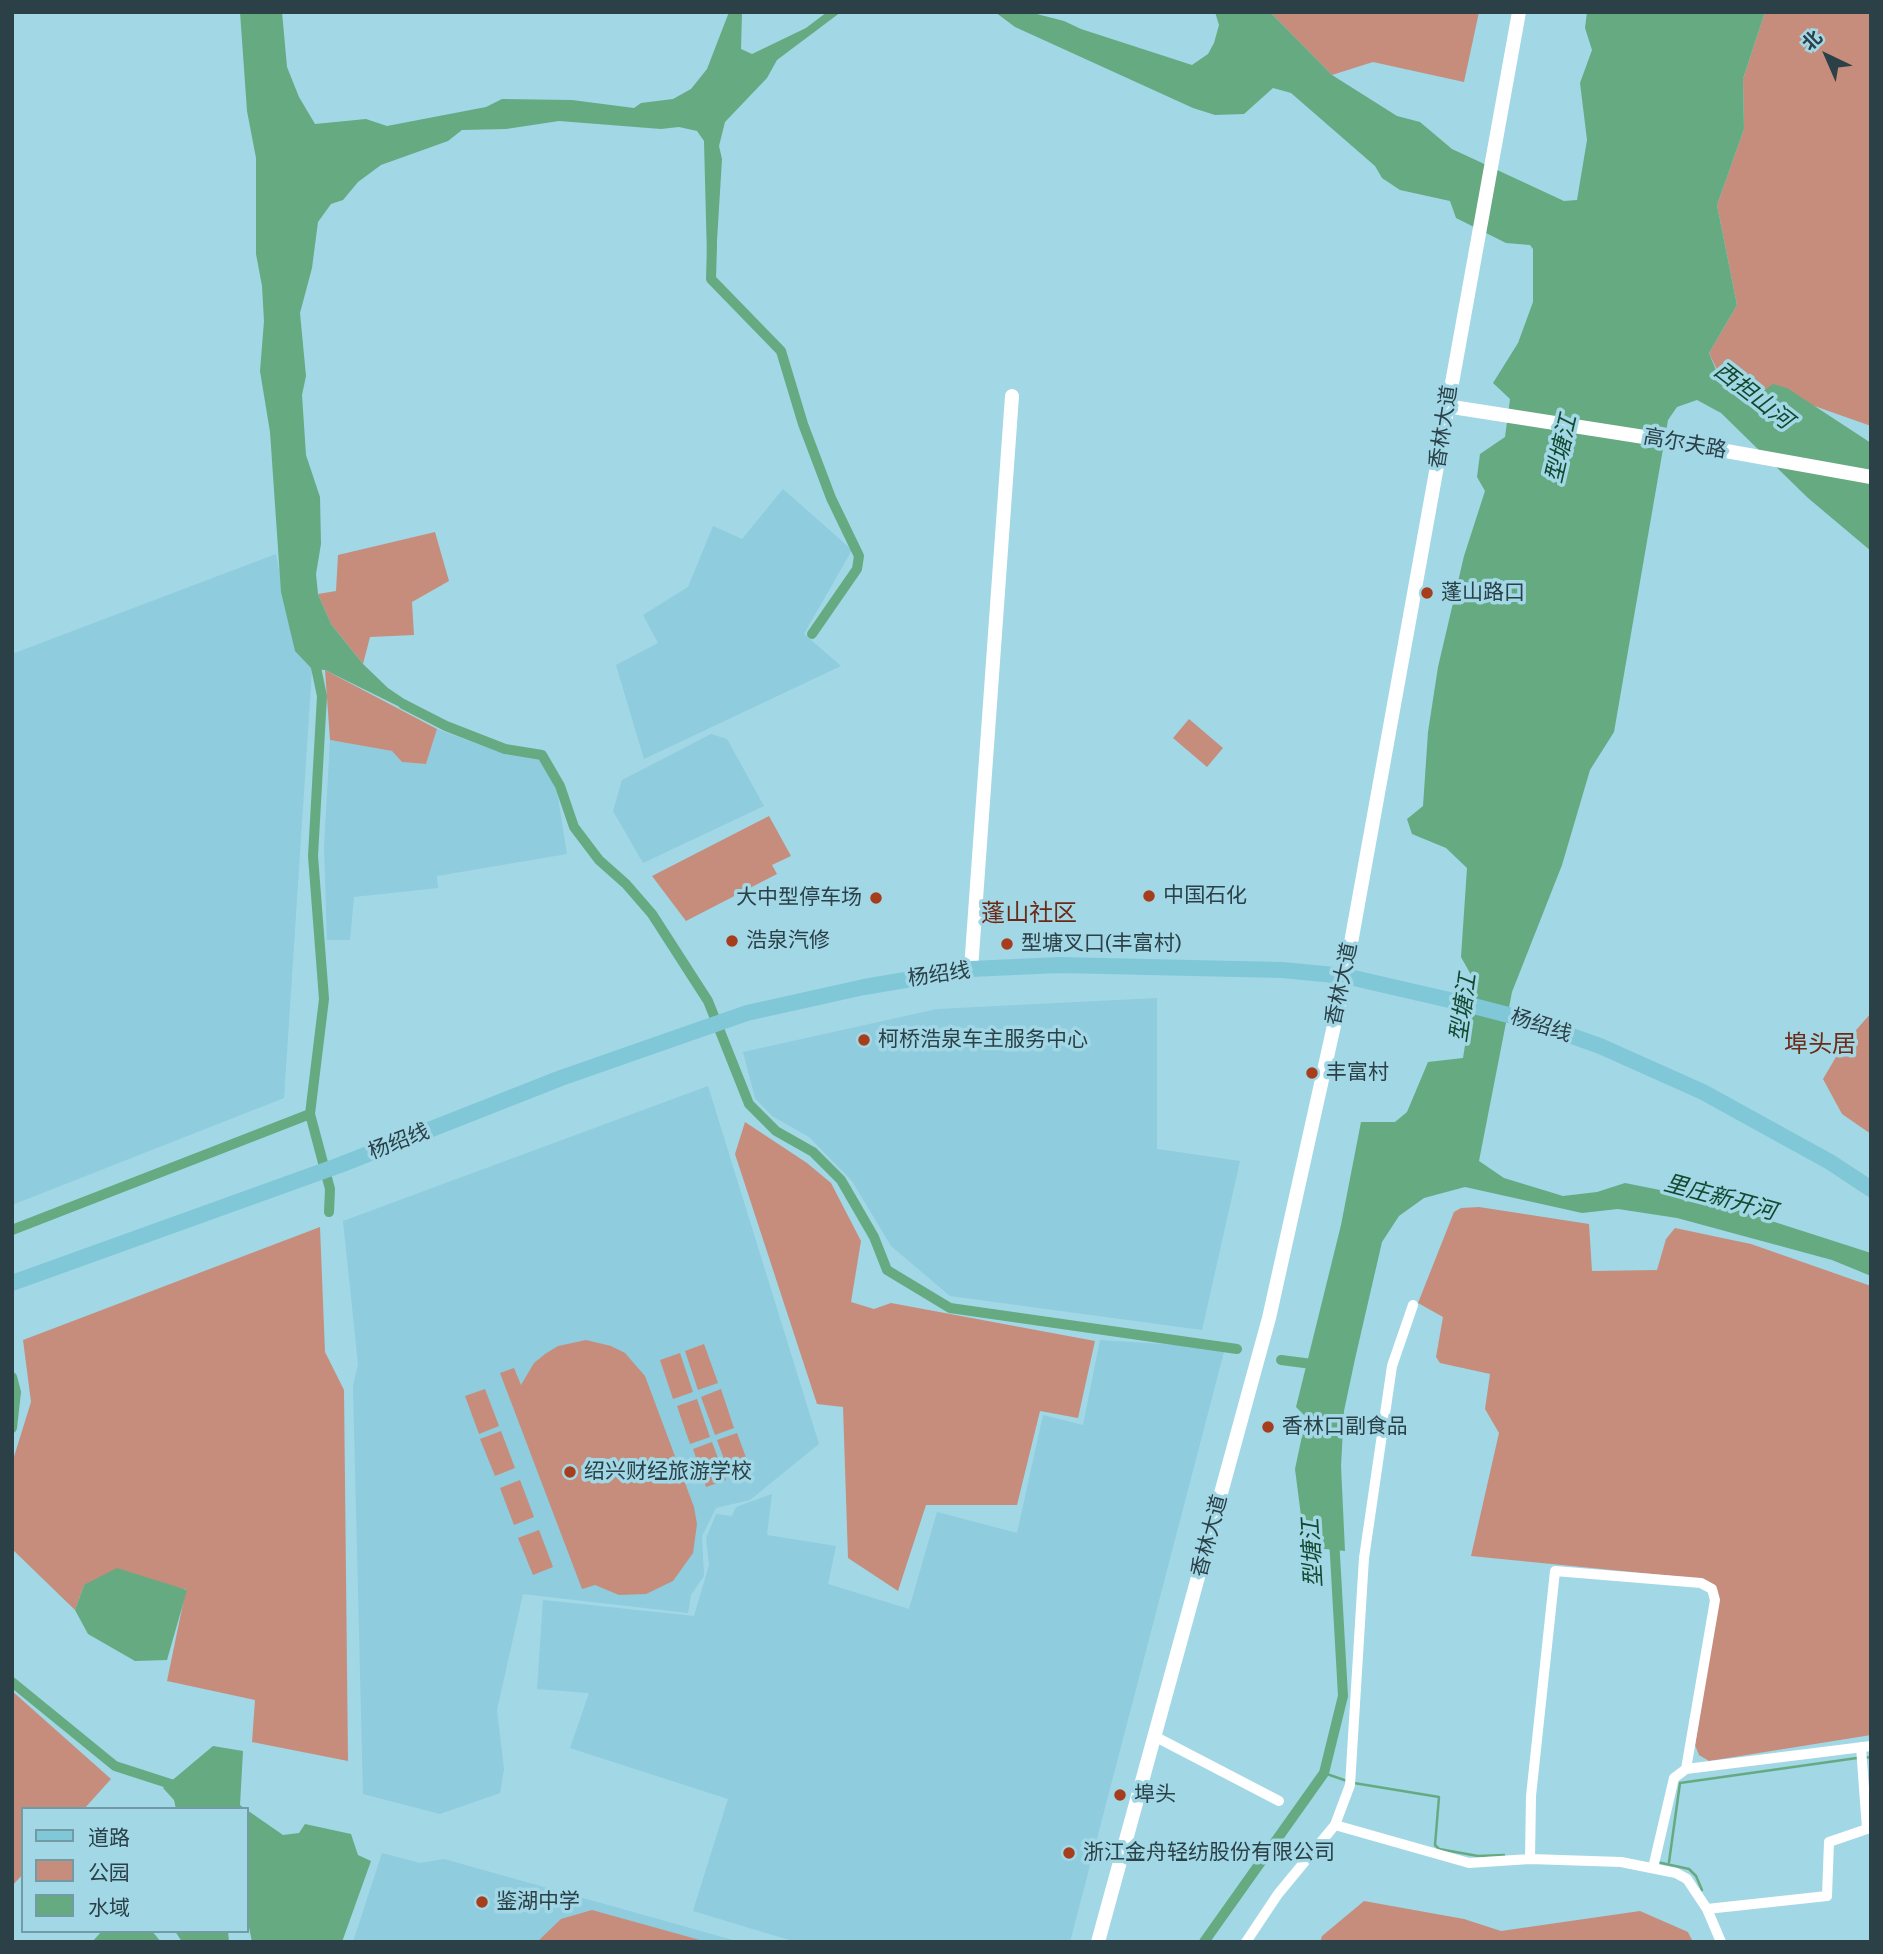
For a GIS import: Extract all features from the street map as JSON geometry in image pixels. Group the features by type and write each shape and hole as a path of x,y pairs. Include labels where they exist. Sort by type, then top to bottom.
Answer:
{"main road":[{"name":"杨绍线","path":"12,1283 340,1165 561,1078 706,1027 864,987 971,969 1059,965 1282,970 1345,976 1458,1002 1524,1019 1600,1045 1703,1092 1830,1162 1871,1189"}],"street":[{"name":"香林大道","path":"1098,1942 1269,1318 1345,976 1519,12"},
{"path":"971,969 1012,397"},
{"name":"高尔夫路","path":"1446,407 1676,442 1871,477"},
{"path":"1246,1942 1278,1894 1335,1825 1350,1782 1364,1558 1392,1366 1413,1305"},
{"path":"1530,1854 1531,1796 1555,1571 1701,1583 1712,1589 1715,1600 1686,1769"},
{"path":"1154,1736 1279,1801"},
{"path":"1655,1863 1674,1778 1686,1769 1866,1746 1864,1759 1867,1829 1829,1842 1827,1896 1707,1909"},
{"path":"1335,1825 1469,1863 1530,1854 1655,1863 1687,1879 1707,1909 1721,1942"}],"shaded area":[{"path":"783,489 852,550 804,634 841,666 644,759 616,665 658,643 643,615 688,587 713,526 742,539"},
{"path":"276,554 295,650 312,669 284,1098 12,1205 12,654"},
{"path":"437,729 507,755 539,759 557,791 567,854 437,876 438,888 354,897 350,940 327,940 324,847 330,740 392,751 402,762 426,764"},
{"path":"711,734 727,739 764,806 643,863 613,811 622,780"},
{"path":"1157,998 1157,1149 1240,1161 1202,1330 950,1296 891,1246 852,1181 809,1137 772,1116 755,1098 743,1052 937,1009"},
{"name":"绍兴财经旅游学校","path":"708,1086 819,1444 750,1500 716,1508 702,1536 704,1576 691,1595 688,1613 523,1594 497,1710 504,1769 500,1793 440,1814 363,1794 353,1387 358,1364 343,1221"},
{"path":"1100,1340 1225,1348 1070,1942 796,1942 693,1911 728,1799 570,1748 589,1693 537,1689 543,1600 694,1616 709,1565 706,1538 716,1514 732,1516 736,1507 772,1494 767,1535 836,1546 828,1584 909,1609 937,1512 1017,1533 1043,1415 1083,1425"},
{"name":"鉴湖中学","path":"382,1853 420,1863 444,1859 740,1942 353,1942"}],"green space":[{"path":"1270,12 1479,12 1464,82 1373,62 1332,75"},
{"path":"1765,12 1871,12 1871,426 1718,372 1709,353 1737,305 1717,205 1744,129 1743,79"},
{"path":"435,532 449,581 412,602 414,635 370,637 363,664 331,624 318,594 336,591 338,555"},
{"path":"325,670 437,729 426,764 402,762 392,751 330,740"},
{"path":"1189,719 1223,748 1207,767 1173,738"},
{"path":"769,816 791,856 772,865 777,874 686,921 652,876"},
{"path":"1871,1013 1871,1134 1842,1114 1823,1079 1843,1045"},
{"path":"745,1122 807,1163 831,1183 861,1241 851,1302 874,1309 891,1303 1095,1341 1078,1418 1040,1411 1017,1505 926,1505 898,1591 848,1558 843,1407 817,1404 735,1154"},
{"path":"1479,1207 1589,1224 1592,1271 1657,1270 1666,1239 1675,1228 1751,1244 1871,1286 1871,1735 1709,1761 1699,1755 1695,1745 1719,1598 1703,1579 1471,1556 1499,1433 1485,1409 1490,1374 1440,1363 1436,1357 1443,1317 1418,1303 1454,1212 1461,1208"},
{"path":"320,1227 325,1352 344,1390 348,1761 252,1742 255,1700 167,1681 186,1589 84,1585 75,1610 12,1549 12,1463 31,1402 23,1340"},
{"path":"586,1340 611,1346 625,1353 645,1376 694,1507 697,1524 693,1553 673,1581 646,1594 619,1595 595,1585 582,1589 500,1373 514,1368 521,1385 534,1363 545,1354 558,1346"},
{"path":"704,1344 718,1383 698,1390 685,1351"},
{"path":"680,1353 693,1392 673,1399 660,1360"},
{"path":"485,1389 499,1426 479,1434 465,1396"},
{"path":"721,1389 734,1428 715,1435 701,1397"},
{"path":"697,1399 710,1437 690,1444 677,1406"},
{"path":"501,1431 515,1468 495,1476 480,1439"},
{"path":"737,1433 751,1471 731,1478 717,1440"},
{"path":"712,1442 726,1480 706,1487 693,1449"},
{"path":"520,1480 534,1517 514,1525 500,1488"},
{"path":"539,1530 553,1567 533,1575 518,1538"},
{"path":"12,1691 111,1779 86,1807 21,1807 21,1876 12,1886"},
{"path":"1364,1901 1464,1919 1501,1931 1640,1911 1688,1932 1693,1942 1320,1942 1322,1936"},
{"path":"592,1910 707,1942 537,1942 561,1919"}],"water":[{"path":"240,12 282,12 287,67 299,97 315,124 366,119 387,126 486,107 502,99 572,100 634,108 641,103 673,99 691,89 707,69 729,12 742,12 741,49 752,54 806,28 827,12 841,12 777,60 767,78 725,122 719,146 722,159 716,257 707,258 704,141 697,131 679,127 661,129 559,121 506,129 462,130 448,141 381,165 358,182 343,200 331,204 318,222 312,268 300,313 306,376 302,395 306,455 320,497 321,544 316,574 318,594 331,624 363,664 388,688 416,707 412,713 325,670 312,669 295,651 281,592 270,432 260,371 264,321 262,286 256,254 256,158 247,111"},
{"path":"995,12 1029,12 1064,21 1192,65 1208,54 1214,43 1219,25 1215,12 1270,12 1332,75 1397,116 1420,122 1452,149 1564,201 1577,200 1587,140 1580,83 1592,50 1585,28 1587,12 1765,12 1743,79 1744,129 1717,205 1737,305 1709,353 1720,380 1753,398 1773,384 1787,388 1871,443 1871,551 1808,498 1721,413 1697,400 1677,407 1668,420 1614,732 1590,770 1562,865 1512,992 1479,1161 1504,1178 1563,1196 1597,1192 1625,1183 1700,1198 1871,1253 1871,1276 1832,1260 1677,1218 1618,1209 1582,1213 1465,1187 1424,1198 1399,1216 1382,1242 1355,1359 1344,1411 1341,1466 1345,1551 1305,1547 1295,1469 1306,1417 1296,1407 1341,1225 1361,1122 1395,1122 1407,1112 1428,1062 1463,1058 1475,982 1461,957 1467,868 1446,848 1412,834 1407,819 1423,806 1428,732 1438,667 1464,556 1485,491 1477,477 1480,454 1505,437 1510,399 1493,383 1518,343 1533,302 1533,249 1530,245 1506,243 1456,218 1450,201 1400,190 1382,178 1375,166 1291,93 1273,88 1244,114 1215,115 1193,108 1015,27"},
{"path":"117,1568 187,1590 167,1660 135,1661 88,1634 75,1610 84,1585"},
{"path":"213,1746 243,1751 240,1805 242,1807 176,1807 174,1800 163,1788"},
{"path":"248,1811 283,1835 299,1833 305,1824 351,1834 358,1855 371,1861 342,1942 252,1942 248,1922"},
{"path":"100,1933 154,1933 161,1942 92,1942"},
{"path":"176,1933 228,1933 229,1942 182,1942"}],"waterway":[{"path":"712,244 711,279 781,351 803,424 831,498 859,556 857,569 812,634"},
{"path":"12,1230 310,1114 324,999 313,856 322,696 314,658"},
{"path":"403,704 446,726 505,749 542,755 560,786 574,827 599,860 626,884 652,914 708,1001 749,1104 776,1131 813,1152 841,1180 874,1237 887,1270 950,1308 1237,1349"},
{"path":"310,1114 330,1189 329,1212"},
{"path":"1281,1360 1320,1365"},
{"path":"12,1377 16,1392 12,1428"},
{"name":"型塘江","path":"1204,1942 1324,1773 1343,1696 1334,1538"},
{"path":"12,1682 115,1766 183,1788"},
{"path":"1864,1758 1871,1757"},
{"path":"1669,1862 1680,1783 1857,1758"},
{"path":"1324,1773 1347,1781"},
{"path":"1354,1783 1439,1797 1435,1845 1439,1849 1478,1856 1504,1855"},
{"path":"1657,1862 1689,1869 1696,1876 1702,1890"}],"place":[{"name":"蓬山路口","path":"1427,593"},
{"name":"中国石化","path":"1149,896"},
{"name":"大中型停车场","path":"876,898"},
{"name":"浩泉汽修","path":"732,941"},
{"name":"型塘叉口(丰富村)","path":"1007,944"},
{"name":"柯桥浩泉车主服务中心","path":"864,1040"},
{"name":"丰富村","path":"1312,1073"},
{"name":"香林口副食品","path":"1268,1427"},
{"name":"绍兴财经旅游学校","path":"570,1472"},
{"name":"埠头","path":"1120,1795"},
{"name":"浙江金舟轻纺股份有限公司","path":"1069,1853"},
{"name":"鉴湖中学","path":"482,1902"}],"district":[{"name":"蓬山社区","path":"1029,914"},
{"name":"埠头居","path":"1820,1045"}],"water label":[{"name":"西担山河","path":"1753,396"},
{"name":"里庄新开河","path":"1720,1198"}]}
